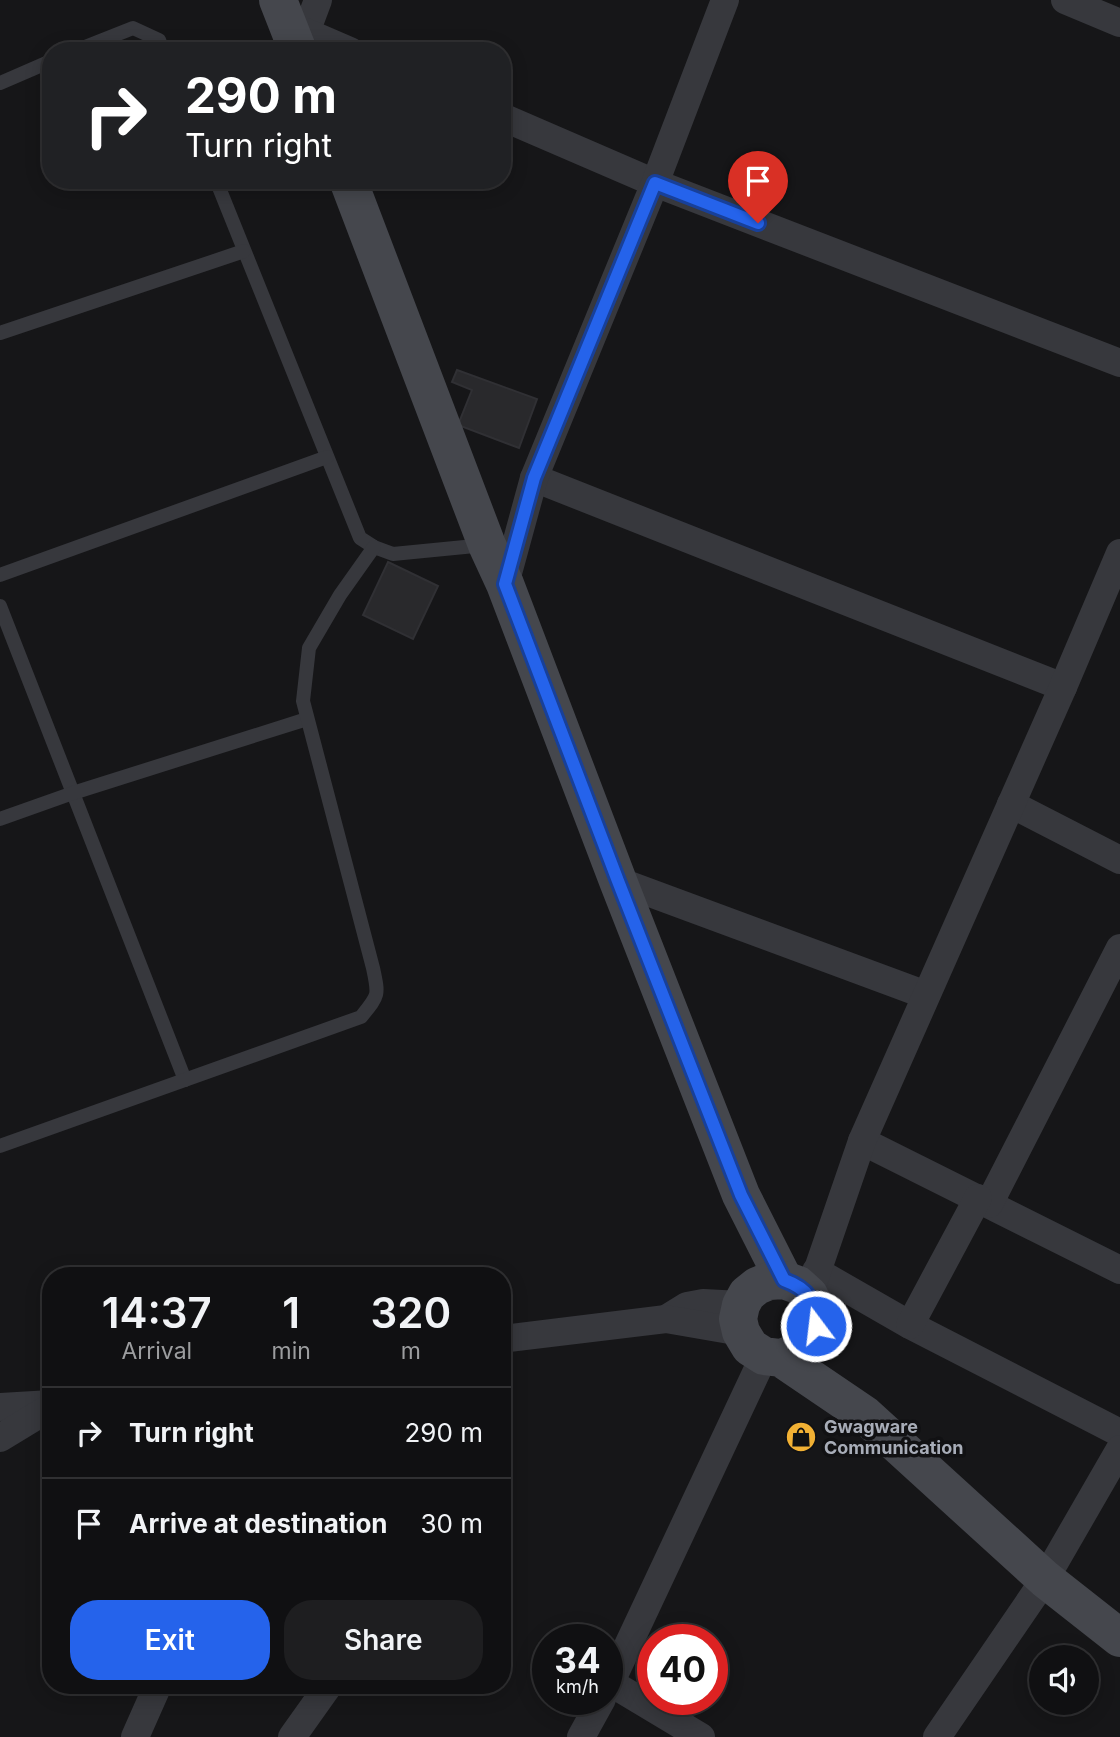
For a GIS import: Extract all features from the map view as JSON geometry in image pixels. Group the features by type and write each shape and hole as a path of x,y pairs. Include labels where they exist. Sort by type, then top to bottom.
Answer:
{"street":[{"path":"278,0 302,42"},
{"path":"304,42 318,0"},
{"path":"505,584 534,478 655,183 725,0"},
{"path":"1065,0 1120,23"},
{"path":"511,121 655,183 1120,363"},
{"path":"351,189 487,545 505,584 741,1195 806,1293 865,1415"},
{"path":"534,478 1063,687"},
{"path":"511,1338 666,1319 687,1306 703,1303 797,1352 809,1341 806,1293 862,1141 1120,553"},
{"path":"1011,804 1120,860"},
{"path":"618,881 926,995"},
{"path":"910,1325 983,1201 1120,948"},
{"path":"862,1141 1120,1270"},
{"path":"741,1195 755,1329 865,1415 1045,1579 1120,1638"},
{"path":"623,1652 755,1329 757,1286 769,1281 910,1325 1120,1433"},
{"path":"0,1407 42,1406"},
{"path":"0,1438 42,1412"},
{"path":"937,1737 1045,1579 1120,1449"},
{"path":"135,1737 154,1694"},
{"path":"292,1737 323,1694"},
{"path":"623,1699 701,1737"},
{"path":"581,1737 593,1715"}],"lane":[{"path":"95,42 133,28 160,42"},
{"path":"0,83 42,65"},
{"path":"220,189 360,538 393,554 487,545"},
{"path":"0,333 244,251"},
{"path":"0,575 327,457"},
{"path":"0,1146 361,1017 373,1003 378,991 373,968 303,701 309,648 340,595 374,547"},
{"path":"0,606 185,1080"},
{"path":"0,819 73,793 307,719"}],"building":[{"path":"457,370 537,399 519,448 458,425 472,390 452,382"},
{"path":"388,562 438,586 413,639 363,615"}],"place":[{"name":"Gwagware Communication","path":"801,1437"}],"route":[{"path":"758,223 655,183 534,478 505,584 741,1195 784,1280 798,1285 809,1295 816,1310 816,1326"}]}
